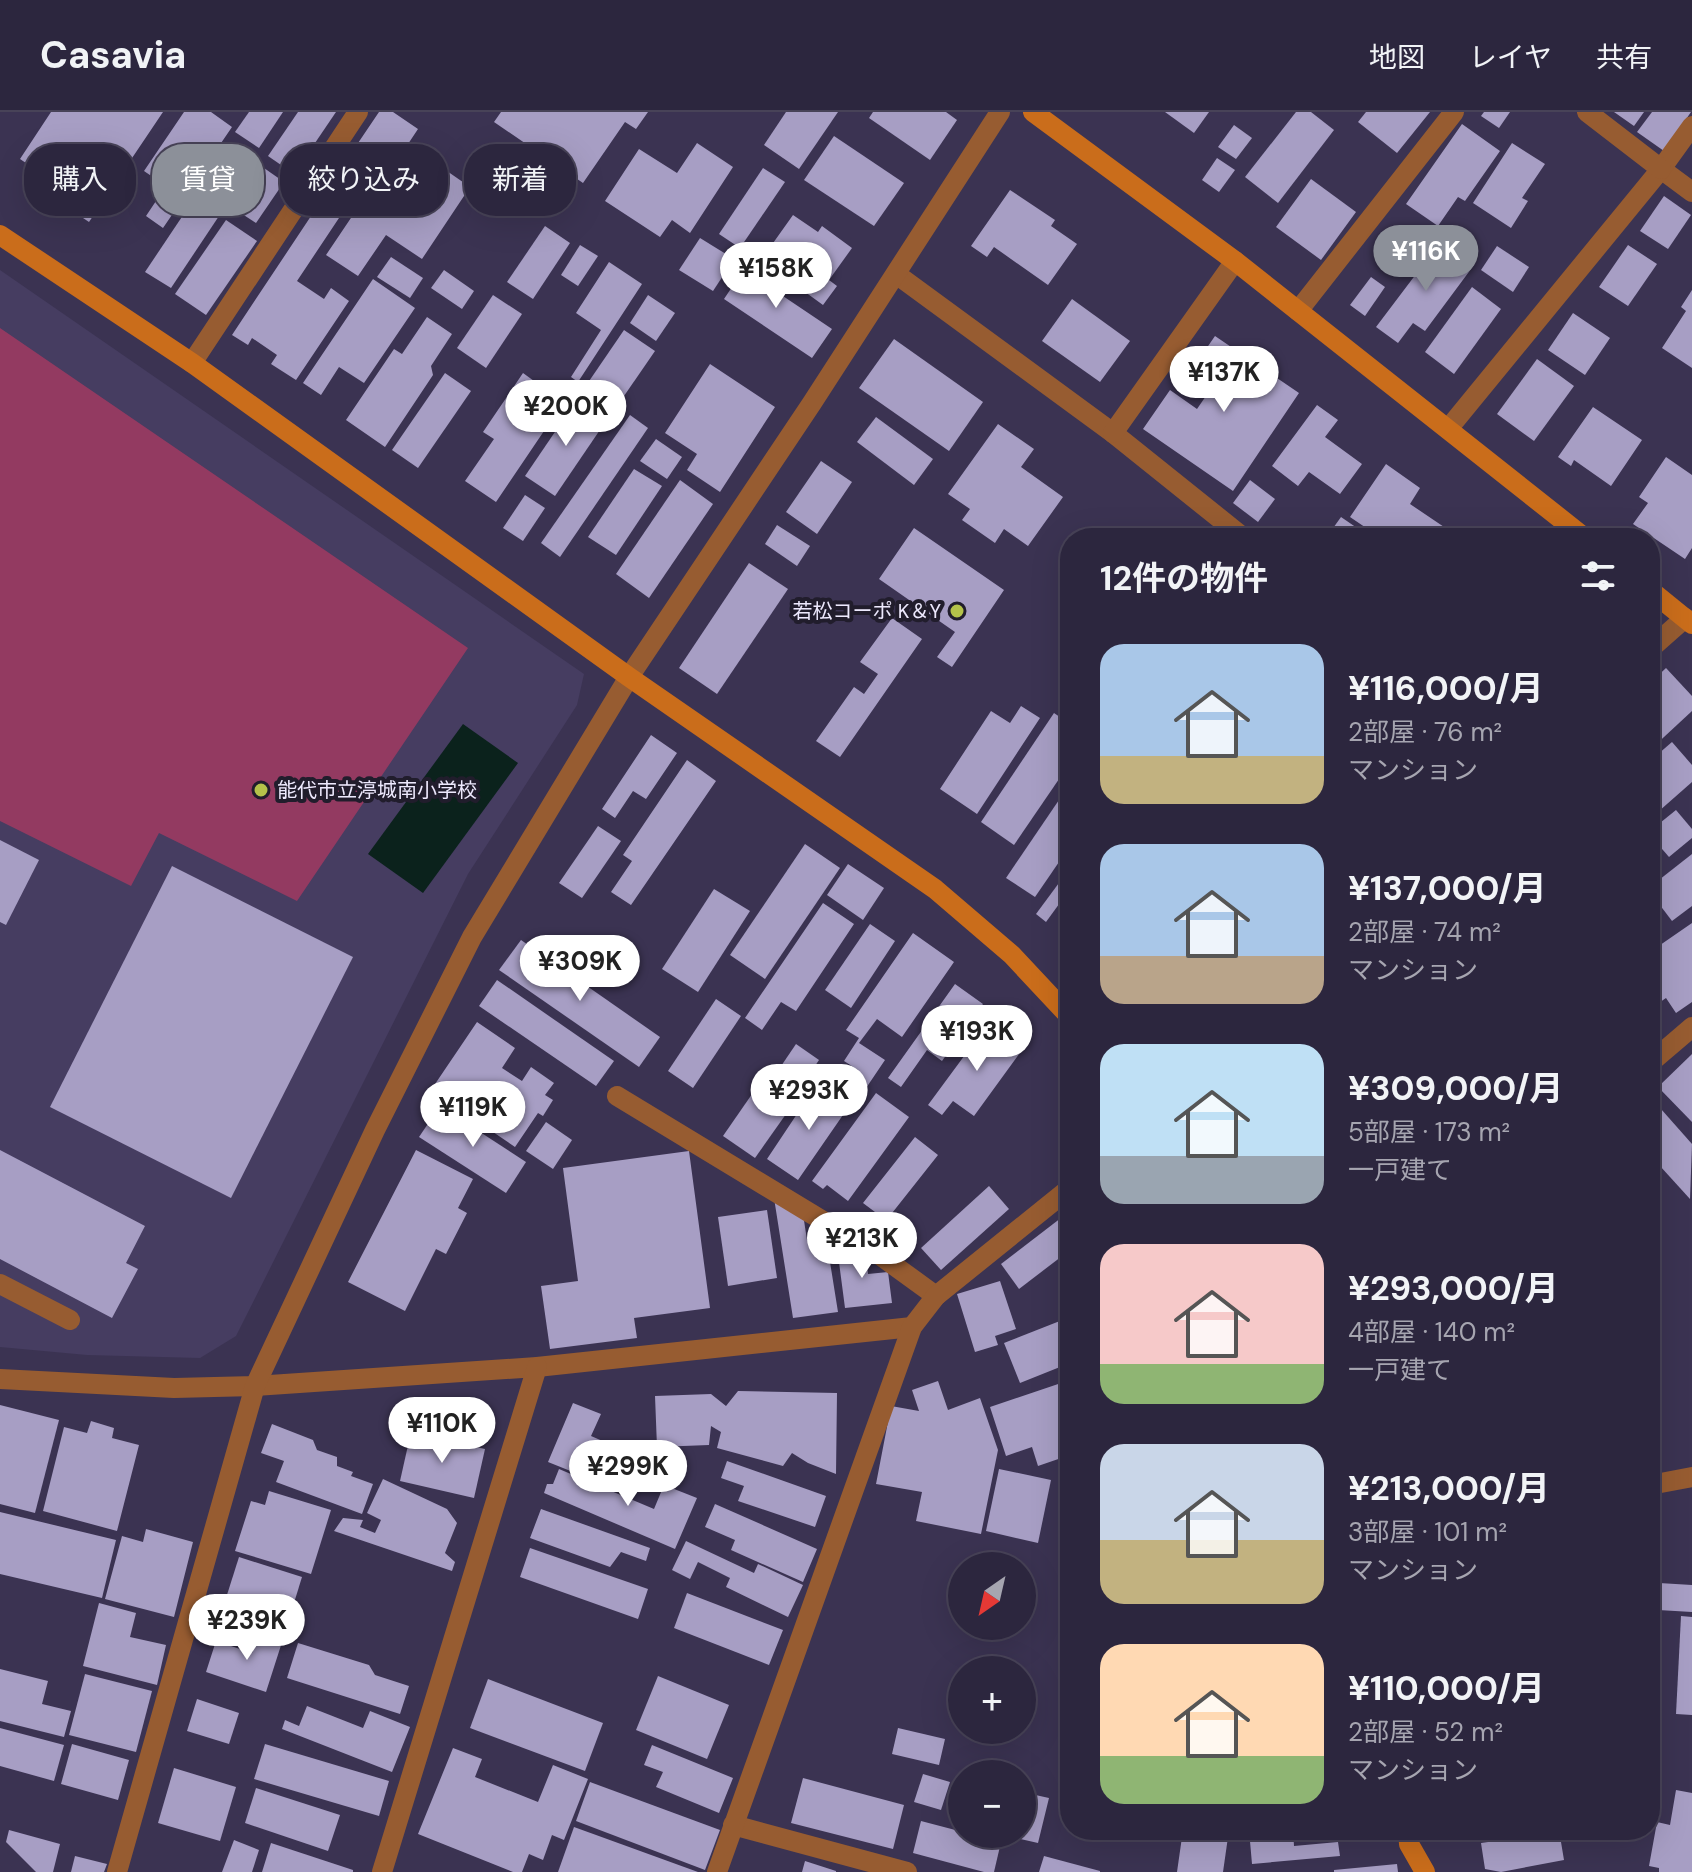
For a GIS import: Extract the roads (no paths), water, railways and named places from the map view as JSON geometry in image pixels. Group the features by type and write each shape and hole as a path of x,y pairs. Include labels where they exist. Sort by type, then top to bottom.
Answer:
{"street":[{"path":"192,363 358,112"},
{"path":"117,1872 255,1386 375,1130 472,937 629,677 1000,112"},
{"path":"1033,112 1235,261 1572,528"},
{"path":"1298,311 1454,112"},
{"path":"1587,112 1692,192"},
{"path":"1448,429 1661,169 1692,126"},
{"path":"0,235 192,363 629,677 935,889 1060,1001"},
{"path":"1113,433 1235,261"},
{"path":"896,274 1113,433 1232,528"},
{"path":"1660,597 1690,617 1660,641"},
{"path":"1660,1054 1692,1027"},
{"path":"617,1096 881,1256 936,1296"},
{"path":"717,1872 912,1327 936,1296 1060,1196"},
{"path":"0,1284 70,1320"},
{"path":"0,1379 174,1388 255,1386 537,1367 912,1327"},
{"path":"382,1872 537,1367"},
{"path":"1660,1483 1692,1477"},
{"path":"733,1825 907,1872"},
{"path":"1409,1840 1425,1872"}],"place":[{"name":"若松コーポ K＆Y","path":"957,611"},
{"name":"能代市立渟城南小学校","path":"261,790"}]}
